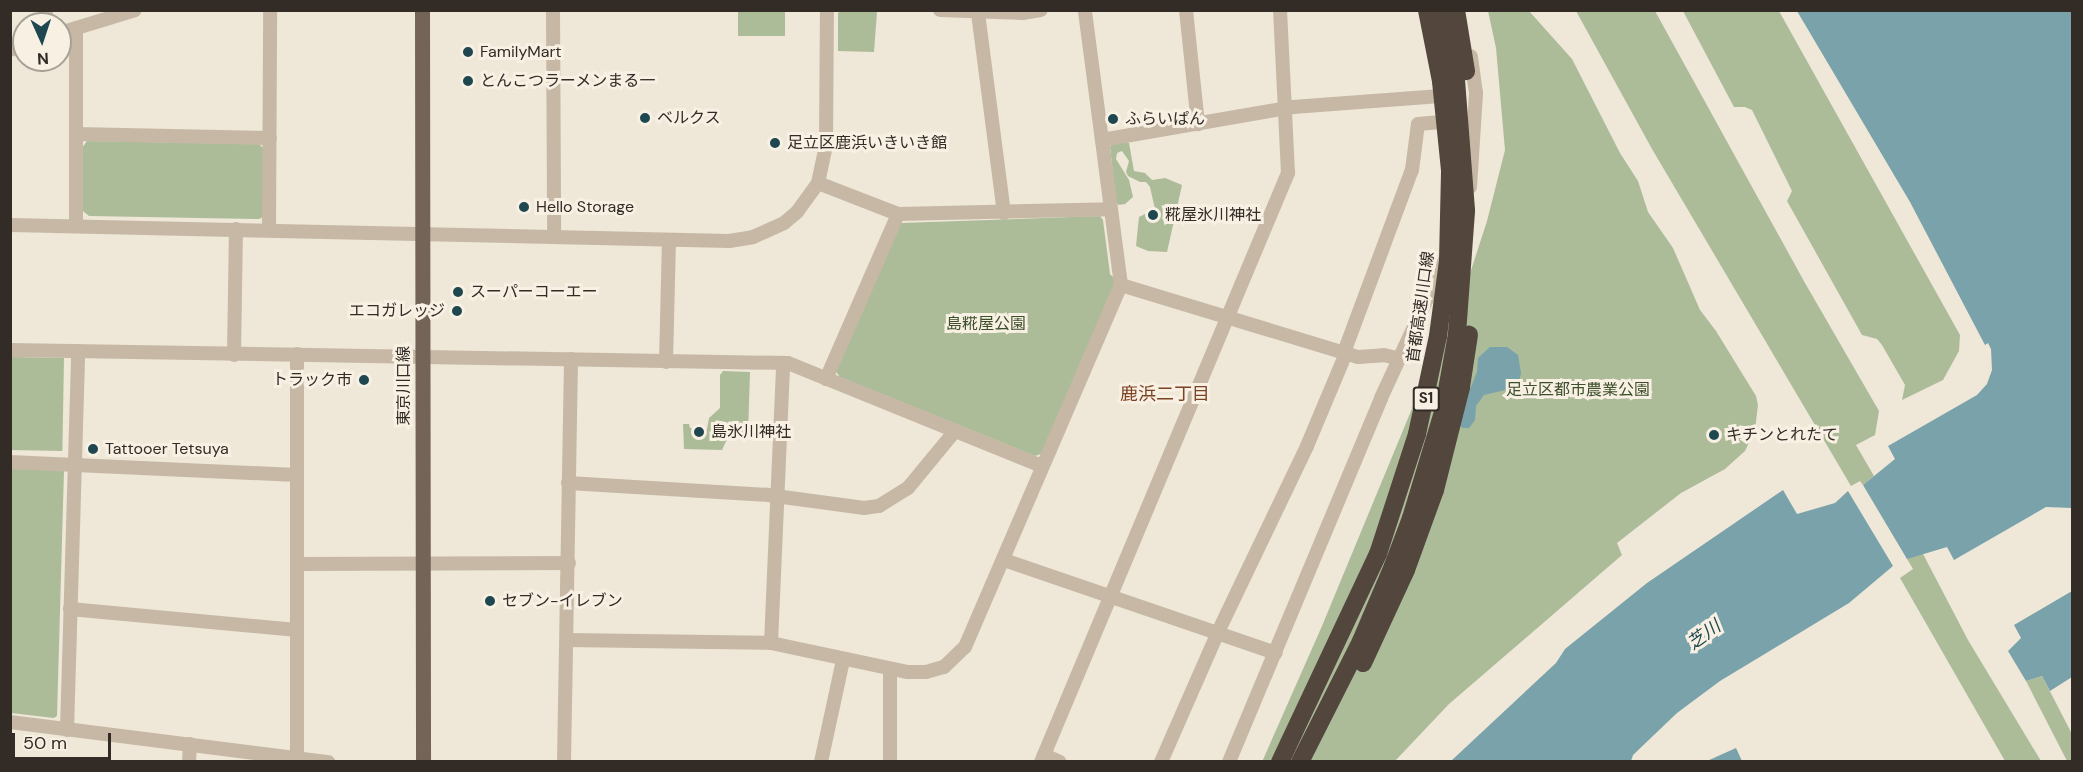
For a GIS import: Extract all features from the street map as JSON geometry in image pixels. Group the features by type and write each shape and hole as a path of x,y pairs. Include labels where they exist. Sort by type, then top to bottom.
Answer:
{"highway":[{"name":"首都高速川口線","path":"1280,762 1378,554 1417,434 1436,347 1444,302 1451,204 1441,81 1427,10"},
{"path":"1300,762 1361,641 1393,566 1411,518 1443,412 1457,334 1466,210 1449,12"},
{"name":"S1","path":"1313,762 1380,630 1406,570 1435,490 1461,387 1475,273 1477,202 1468,81 1449,12"}],"main road":[{"name":"東京川口線","path":"422,10 423,762"}],"street":[{"path":"72,29 135,10"},
{"path":"269,230 270,10"},
{"path":"553,10 554,236"},
{"path":"10,225 236,229 423,236 554,236 729,241 770,231 796,212 818,183 826,145 827,10"},
{"path":"940,10 978,13 1041,10"},
{"path":"567,640 771,643 890,670 926,672 944,667 957,657 971,636 1121,285 1085,10"},
{"path":"1186,10 1198,123"},
{"path":"1060,762 1043,758 1288,173 1280,10"},
{"path":"1420,10 1438,96 1447,209 1445,239 1436,276"},
{"path":"1229,762 1436,276 1456,240 1470,187 1476,93 1470,49 1449,12"},
{"path":"978,13 1004,213"},
{"path":"76,28 76,226"},
{"path":"1102,140 1285,108 1476,93"},
{"path":"1161,762 1218,632 1306,446 1346,353 1412,170 1418,124 1441,122"},
{"path":"76,134 270,138"},
{"path":"818,183 898,214 1111,209"},
{"path":"826,379 898,214"},
{"path":"234,355 236,229"},
{"path":"666,362 669,240"},
{"path":"1121,285 1358,357 1384,355 1400,359"},
{"path":"10,350 783,363 1042,466"},
{"path":"66,730 78,351"},
{"path":"297,354 297,758"},
{"path":"564,762 571,359"},
{"path":"771,643 783,363"},
{"path":"568,483 778,497 864,508 879,506 908,488 956,430"},
{"path":"10,462 297,475"},
{"path":"1004,560 1275,652"},
{"path":"298,564 569,563"},
{"path":"70,609 297,630"},
{"path":"821,762 843,660"},
{"path":"890,670 890,762"},
{"path":"10,722 328,762"},
{"path":"189,762 190,744"}],"green space":[{"path":"738,11 785,11 785,36 738,36"},
{"path":"841,11 877,12 874,52 838,51 838,13"},
{"name":"足立区都市農業公園","path":"1488,11 1529,11 1572,59 1620,153 1638,181 1648,212 1673,248 1700,310 1716,331 1756,396 1758,405 1755,430 1745,451 1725,469 1681,493 1617,543 1622,555 1449,704 1395,761 1262,762 1322,626 1423,382 1465,289 1487,221 1505,150 1496,48"},
{"path":"1576,11 1655,11 1805,283 1879,411 1875,435 1856,445 1874,476 1863,485 1860,481 1851,486 1652,149"},
{"path":"1683,11 1779,11 1960,335 1959,351 1943,380 1902,400 1905,385 1882,345 1877,339 1862,335 1787,201 1792,191 1752,110 1745,107 1734,107"},
{"path":"87,141 259,144 263,148 263,217 259,219 89,216 83,211 82,148"},
{"path":"1129,143 1134,171 1145,173 1152,180 1165,178 1182,185 1167,252 1148,251 1136,246 1139,217 1155,209 1150,187 1146,182 1140,182 1128,176 1126,172 1129,161 1122,151 1117,153 1116,159 1129,180 1133,197 1125,204 1118,205 1116,200 1110,147 1112,144"},
{"name":"島糀屋公園","path":"1100,216 1103,220 1110,274 1115,279 1113,289 1044,453 1035,456 840,377 834,369 901,223"},
{"path":"11,357 64,358 62,451 10,450"},
{"path":"723,371 750,372 748,434 729,435 722,450 684,449 683,424 689,424 690,428 707,429 709,418 720,408 720,375"},
{"path":"11,469 64,470 57,716 54,718 11,713"},
{"path":"1922,552 1968,640 2041,761 2005,761 1900,578 1913,569 1907,559"},
{"path":"2042,676 2072,734 2072,761 2067,761 2026,681"}],"water":[{"path":"1797,11 2072,11 2072,508 2046,507 1954,560 1947,547 1907,559 1863,485 1895,459 1888,446 1977,395 1987,384 1992,370 1991,349 1988,343 1985,345 1910,202"},
{"path":"1490,347 1507,347 1518,355 1521,373 1518,387 1484,395 1476,406 1475,420 1469,428 1463,428 1456,423 1453,400 1471,387 1477,372 1478,358"},
{"name":"芝川","path":"1783,490 1797,514 1835,503 1848,491 1893,566 1849,603 1720,681 1677,713 1633,755 1631,761 1451,761 1556,663 1565,649 1647,583"},
{"path":"2072,591 2072,677 2050,691 2042,676 2026,681 2008,651 2021,638 2014,625"},
{"path":"1736,748 1742,761 1707,761"}],"place":[{"name":"FamilyMart","path":"468,52"},
{"name":"とんこつラーメンまる一","path":"468,81"},
{"name":"ベルクス","path":"645,118"},
{"name":"ふらいぱん","path":"1113,119"},
{"name":"足立区鹿浜いきいき館","path":"775,143"},
{"name":"Hello Storage","path":"524,207"},
{"name":"糀屋氷川神社","path":"1153,215"},
{"name":"スーパーコーエー","path":"458,292"},
{"name":"エコガレッジ","path":"457,311"},
{"name":"トラック市","path":"364,380"},
{"name":"島氷川神社","path":"699,432"},
{"name":"キチンとれたて","path":"1714,435"},
{"name":"Tattooer Tetsuya","path":"93,449"},
{"name":"セブン-イレブン","path":"490,601"}],"district":[{"name":"鹿浜二丁目","path":"1165,394"}]}
